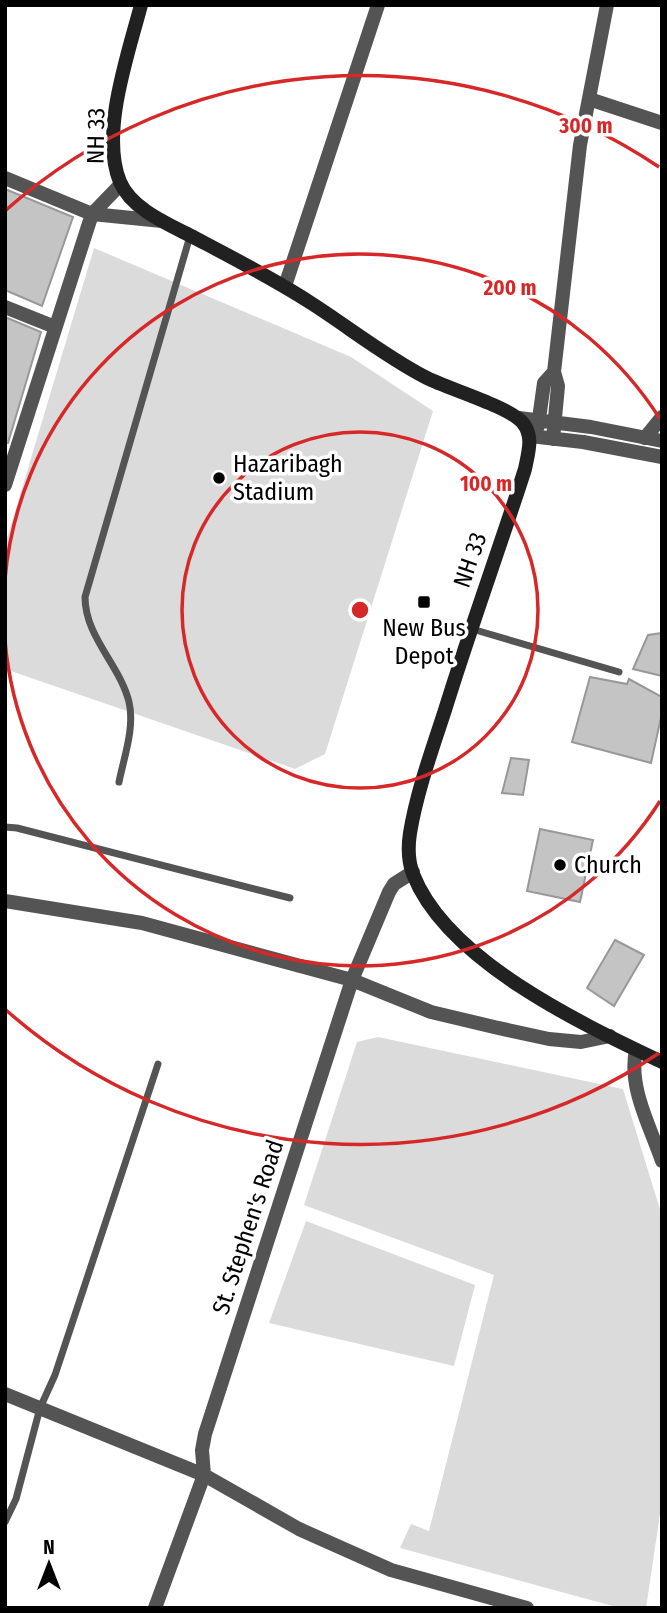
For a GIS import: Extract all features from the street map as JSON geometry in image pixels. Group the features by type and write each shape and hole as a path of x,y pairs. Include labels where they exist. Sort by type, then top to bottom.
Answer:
{"main road":[{"name":"NH 33","path":"141,5 129,49 116,117 114,163 121,184 137,203 162,221 285,286 391,358 428,378 519,418"},
{"path":"519,418 533,436"},
{"name":"NH 33","path":"533,436 415,810 408,851 412,872 438,917 464,945 534,995 662,1062"}],"street":[{"path":"285,286 378,5"},
{"path":"553,439 558,386 554,372 580,145 607,5"},
{"path":"589,99 662,123"},
{"path":"5,178 92,215 162,221"},
{"path":"5,485 92,215 121,184"},
{"path":"5,307 55,327"},
{"path":"554,372 544,383 539,419 533,436 662,457"},
{"path":"645,438 662,417"},
{"path":"519,418 539,419 662,441"},
{"name":"St. Stephen's Road","path":"155,1608 204,1475 202,1450 205,1434 352,980 389,892 394,884 412,872"},
{"path":"5,901 142,923 352,980 431,1012 549,1040 581,1042 610,1036"},
{"path":"636,1050 633,1065 637,1090 662,1161"},
{"path":"5,1394 204,1475 299,1529 391,1570 527,1608"}],"lane":[{"path":"119,782 130,726 128,699 90,626 85,597 190,236"},
{"path":"471,628 619,672"},
{"path":"5,827 290,898"},
{"path":"5,1522 16,1499 40,1408 55,1376 158,1064"}],"shaded area":[{"name":"Hazaribagh Stadium","path":"94,248 351,357 433,411 325,754 295,769 5,669 5,545"},
{"path":"378,1037 623,1089 662,1216 662,1501 646,1608 620,1608 400,1548 411,1524 429,1531 494,1275 304,1205 357,1042"},
{"path":"306,1221 475,1285 454,1366 269,1323"}],"building":[{"path":"5,189 73,217 42,306 5,290"},
{"path":"5,317 41,332 8,443 5,443"},
{"path":"662,633 662,676 633,669 648,635"},
{"path":"590,677 627,684 629,679 662,697 662,713 651,763 572,742"},
{"path":"511,758 529,760 523,795 502,793"},
{"name":"Church","path":"540,829 593,840 580,902 527,891"},
{"path":"615,940 644,955 614,1006 587,988"}],"place":[{"name":"Hazaribagh Stadium","path":"219,478"},
{"name":"New Bus Depot","path":"424,602"},
{"name":"Church","path":"560,865"}]}
